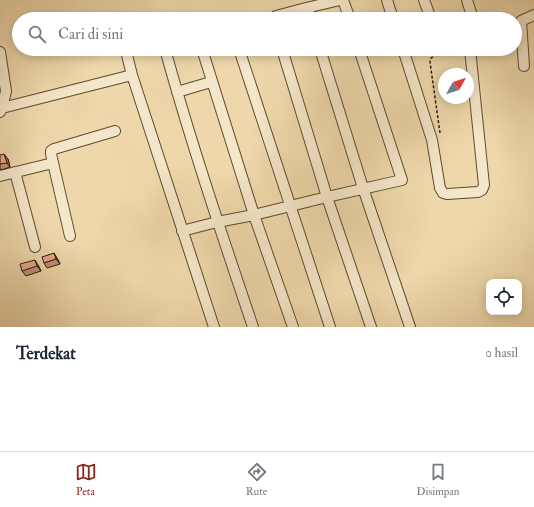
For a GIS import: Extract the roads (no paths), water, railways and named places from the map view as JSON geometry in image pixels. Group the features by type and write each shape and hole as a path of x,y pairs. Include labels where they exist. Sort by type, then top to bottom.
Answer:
{"street":[{"path":"291,12 340,0"},
{"path":"344,0 348,12"},
{"path":"387,0 391,12"},
{"path":"424,0 428,12"},
{"path":"467,0 471,12"},
{"path":"302,9 308,12"},
{"path":"522,21 534,15"},
{"path":"522,36 524,66"},
{"path":"0,52 6,91 1,110 132,75"},
{"path":"127,56 132,75 214,327"},
{"path":"167,56 218,222 253,327"},
{"path":"204,56 254,215 292,327"},
{"path":"244,56 290,207 330,327"},
{"path":"284,56 327,197 371,327"},
{"path":"322,56 363,188 410,327"},
{"path":"182,231 402,180 361,56"},
{"path":"405,56 432,140 440,188 447,194 478,192 482,190 484,185 471,56"},
{"path":"177,92 211,82"},
{"path":"70,236 51,154 52,151 54,148 115,131"},
{"path":"0,176 53,162"},
{"path":"15,172 35,247"}]}
